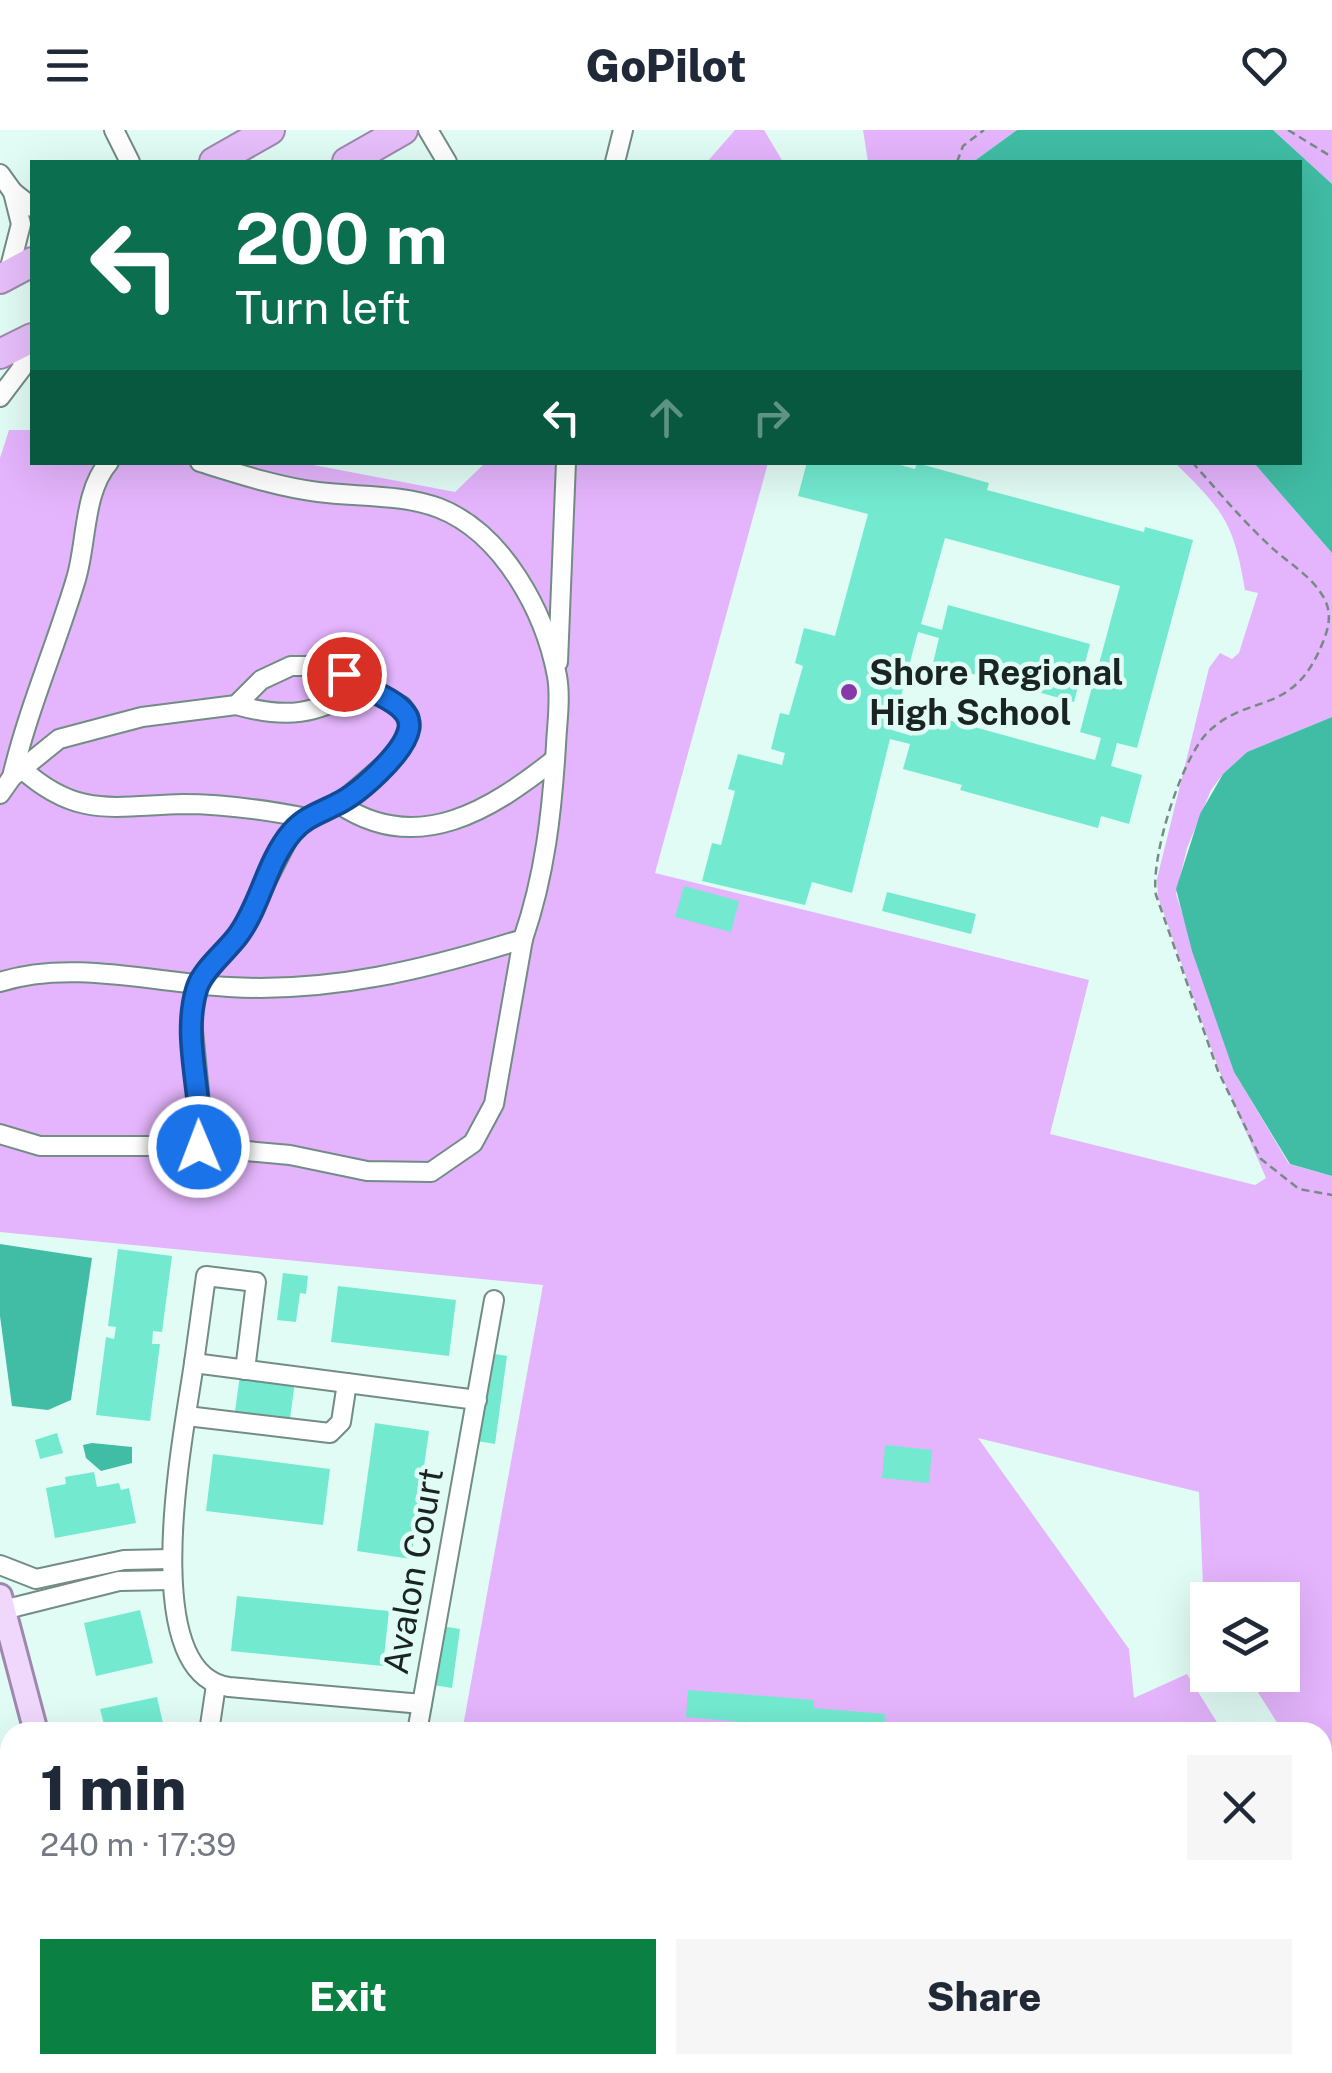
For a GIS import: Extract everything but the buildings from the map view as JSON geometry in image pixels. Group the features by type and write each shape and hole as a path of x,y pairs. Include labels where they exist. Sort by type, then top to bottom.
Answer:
{"highway":[{"path":"350,160 403,130"},
{"path":"217,160 259,132"}],"main road":[{"path":"2,1603 33,1722"}],"street":[{"path":"114,130 127,156"},
{"path":"428,130 446,160"},
{"path":"615,160 623,130"},
{"path":"0,174 13,192 30,205"},
{"path":"13,192 21,224 13,272"},
{"path":"0,397 22,368 19,345"},
{"path":"17,772 34,693 76,581 98,477 108,465"},
{"path":"211,465 293,488 411,501 440,509 492,546 532,604 557,676"},
{"path":"0,1134 40,1146 199,1147 290,1155 402,1175 444,1167 472,1142 494,1104 523,939 546,852 555,758 566,465"},
{"path":"532,604 560,602"},
{"path":"199,1147 202,1123 192,1020 198,984 240,933 283,846 308,818 340,804 397,754 409,729 409,716 402,706 360,688 331,666 312,663 271,674 236,705"},
{"path":"0,794 17,772 59,739 81,730 142,717 236,705 267,714 298,715 330,706 360,688"},
{"path":"340,804 380,824 446,822 488,808 555,758"},
{"path":"17,772 53,794 98,808 224,805 308,818"},
{"path":"0,982 55,973 268,988 371,979 430,968 523,939"},
{"path":"210,1722 216,1685 205,1680 191,1661 170,1580 186,1416 206,1276 256,1282 246,1370"},
{"name":"Avalon Court","path":"216,1685 422,1704 494,1300"},
{"path":"194,1363 476,1400"},
{"path":"186,1416 330,1432 341,1422 347,1383"},
{"path":"0,1565 36,1579 124,1560 170,1560"},
{"path":"2,1603 118,1580 170,1580"},
{"path":"419,1722 422,1704"}],"path":[{"path":"958,160 963,146 984,130"},
{"path":"1288,130 1332,158"},
{"path":"1195,465 1271,547 1315,585 1325,598 1330,620 1321,647 1300,681 1268,704 1217,724 1197,745 1184,768 1154,889 1218,1072 1261,1159 1299,1189 1332,1195"}],"shaded area":[{"path":"735,130 764,130 782,160 709,160"},
{"path":"863,130 1017,130 976,160 868,160"},
{"path":"1017,130 1273,130 1332,184 1332,553 1256,465 1302,465 1302,160 976,160"},
{"path":"1273,130 1332,130 1332,184"},
{"path":"9,430 30,430 30,465 313,465 455,492 483,465 767,465 655,873 1089,980 1050,1134 1255,1185 1266,1178 1219,1070 1158,897 1157,879 1209,668 1220,653 1232,659 1239,653 1258,593 1245,590 1236,548 1224,518 1177,465 1256,465 1332,553 1332,717 1247,752 1223,774 1211,790 1187,848 1176,894 1234,1072 1289,1164 1332,1176 1332,1722 1277,1722 1258,1692 1300,1692 1300,1582 1203,1582 1199,1492 978,1438 1129,1649 1134,1698 1187,1674 1190,1692 1198,1692 1217,1722 464,1722 543,1285 0,1232 0,458"},
{"path":"1332,717 1332,1176 1290,1164 1234,1072 1192,951 1176,889 1200,814 1223,774 1247,752"},
{"path":"0,1244 92,1258 71,1400 48,1410 12,1406 0,1316"},
{"path":"83,1445 132,1447 132,1463 101,1471 86,1458"}],"place":[{"name":"Shore Regional High School","path":"849,692"}],"route":[{"path":"199,1147 202,1123 192,1020 198,984 240,933 291,834 321,810 340,804 378,772 397,754 409,729 409,716 402,706 360,688 344,674"}]}
